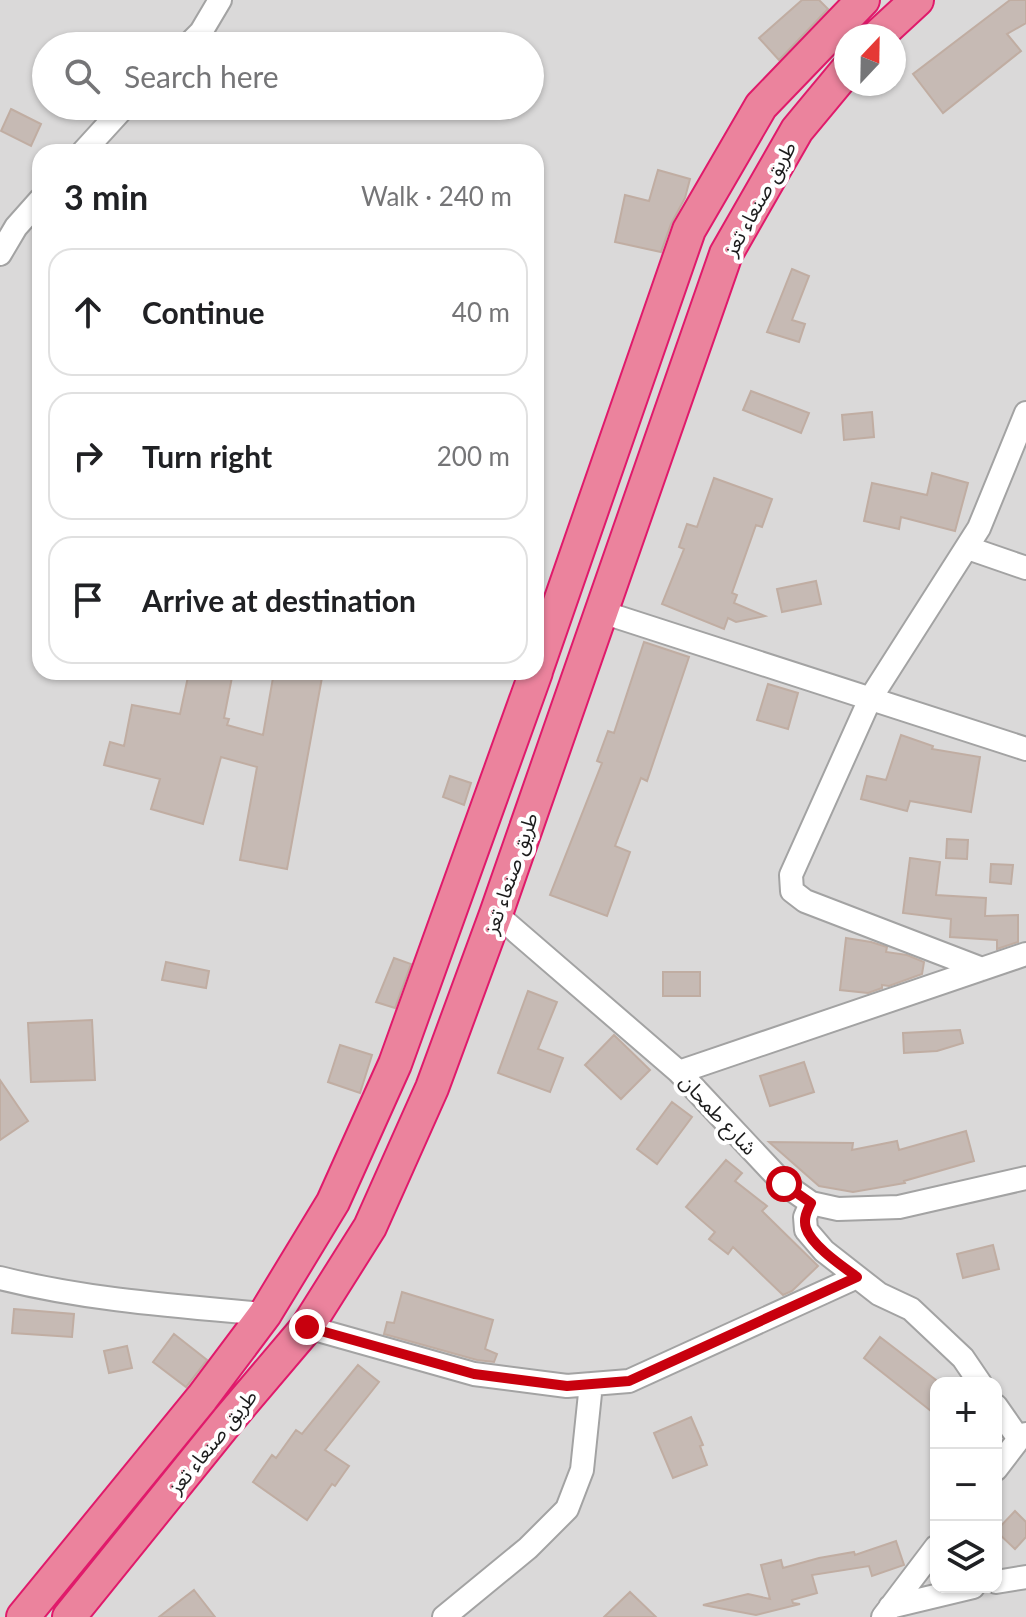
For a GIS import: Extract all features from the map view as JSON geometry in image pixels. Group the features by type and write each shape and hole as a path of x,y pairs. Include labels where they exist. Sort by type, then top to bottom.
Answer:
{"highway":[{"name":"طريق صنعاء تعز","path":"544,649 689,230 761,106 863,0"},
{"path":"891,24 917,0"},
{"name":"طريق صنعاء تعز","path":"69,1617 307,1327 370,1227 432,1088 496,914 726,254 797,130 834,85"},
{"name":"طريق صنعاء تعز","path":"23,1617 202,1398 265,1314 333,1202 395,1064 533,680"},
{"path":"455,893 496,914"}],"street":[{"path":"201,32 220,0"},
{"path":"90,144 112,120"},
{"path":"0,254 16,227 32,209"},
{"path":"982,969 805,901 792,891 791,875 870,699 979,528 1026,413"},
{"path":"968,548 1026,568"},
{"path":"602,612 1026,749"},
{"name":"شارع طمحان","path":"496,914 679,1072 784,1184 811,1203 838,1209 899,1207 1026,1178"},
{"path":"679,1072 1026,954"},
{"path":"811,1203 805,1217 806,1230 824,1251 879,1294 911,1309 963,1358 976,1377"},
{"path":"307,1327 474,1374 567,1386 629,1381 857,1277"},
{"path":"0,1278 134,1303 265,1314"},
{"path":"444,1617 528,1548 567,1509 582,1470 591,1384"},
{"path":"1002,1413 1022,1436 1002,1461"},
{"path":"887,1612 930,1555"},
{"path":"1002,1581 1026,1577"},
{"path":"887,1612 952,1593"}],"shaded area":[{"path":"0,0 1026,0 1026,1617 0,1617"}],"building":[{"path":"802,0 819,0 828,9 779,60 759,38"},
{"path":"1010,0 1026,0 1026,23 1007,34 1021,51 943,113 913,74"},
{"path":"11,109 41,124 31,146 1,131"},
{"path":"658,170 690,179 661,252 615,242 625,195 649,201"},
{"path":"792,269 809,276 792,320 805,324 799,342 767,332"},
{"path":"751,391 809,413 801,433 743,410"},
{"path":"872,412 874,437 844,440 842,415"},
{"path":"932,473 968,483 955,531 901,517 899,529 864,521 872,483 927,495"},
{"path":"714,478 772,499 762,527 756,525 732,593 737,595 734,603 765,616 736,622 728,618 724,629 662,604 684,549 679,547 687,524 697,527"},
{"path":"816,581 821,604 782,612 777,589"},
{"path":"644,642 689,657 647,781 641,778 615,846 630,852 607,916 550,895 602,763 597,761 608,731 614,733"},
{"path":"187,680 231,680 224,718 229,719 227,725 263,735 273,680 322,680 287,869 240,860 257,767 221,757 203,824 151,809 160,779 104,765 110,742 124,746 132,705 180,714"},
{"path":"768,684 798,693 788,729 757,720"},
{"path":"901,735 933,746 932,749 980,757 971,812 910,801 907,811 861,799 867,776 886,780"},
{"path":"450,776 471,783 464,805 443,797"},
{"path":"947,839 968,840 967,859 946,858"},
{"path":"910,858 940,862 936,895 986,898 985,916 1018,915 1018,942 997,949 997,940 950,937 951,919 903,913"},
{"path":"991,864 1013,865 1011,884 990,882"},
{"path":"846,938 871,942 887,947 886,952 907,955 924,962 922,974 889,986 882,985 882,988 868,993 840,990"},
{"path":"394,958 411,964 395,1008 376,1002"},
{"path":"166,962 209,971 206,988 162,980"},
{"path":"663,972 700,972 700,996 663,996"},
{"path":"528,991 557,1002 538,1049 563,1058 550,1092 498,1073"},
{"path":"92,1020 95,1080 31,1082 28,1023"},
{"path":"960,1030 963,1043 937,1051 904,1053 903,1033"},
{"path":"614,1035 650,1070 621,1099 585,1065"},
{"path":"340,1045 372,1055 360,1093 328,1082"},
{"path":"804,1062 814,1092 770,1106 760,1076"},
{"path":"0,1080 28,1121 0,1140"},
{"path":"672,1102 692,1117 657,1164 637,1149"},
{"path":"966,1131 974,1161 905,1183 853,1192 819,1186 769,1142 853,1143 852,1150 897,1141 899,1150"},
{"path":"726,1160 742,1173 735,1181 767,1206 762,1211 818,1266 792,1291 783,1295 733,1247 728,1254 709,1239 715,1232 686,1207"},
{"path":"993,1245 999,1269 963,1278 957,1254"},
{"path":"402,1292 493,1320 485,1349 497,1354 494,1362 384,1334 387,1322 394,1323"},
{"path":"14,1309 74,1314 72,1337 12,1333"},
{"path":"174,1334 207,1360 186,1387 153,1362"},
{"path":"880,1337 932,1377 930,1410 864,1358"},
{"path":"127,1346 132,1368 109,1373 104,1351"},
{"path":"358,1365 379,1382 325,1450 349,1466 307,1520 253,1482 272,1455 276,1458 296,1430 302,1434"},
{"path":"691,1417 703,1445 700,1446 707,1465 673,1478 654,1433"},
{"path":"1015,1511 1026,1522 1026,1537 1015,1549 1002,1537 1002,1525"},
{"path":"896,1541 904,1565 872,1576 869,1566 812,1575 817,1593 792,1600 800,1604 756,1615 703,1605 748,1594 770,1599 761,1565 781,1560 783,1568 819,1558 854,1552 855,1555"},
{"path":"194,1590 215,1617 159,1617"},
{"path":"630,1592 656,1617 604,1617"}],"route":[{"path":"307,1327 474,1374 567,1386 629,1381 857,1277 824,1251 806,1230 805,1217 811,1203 784,1184"}]}
